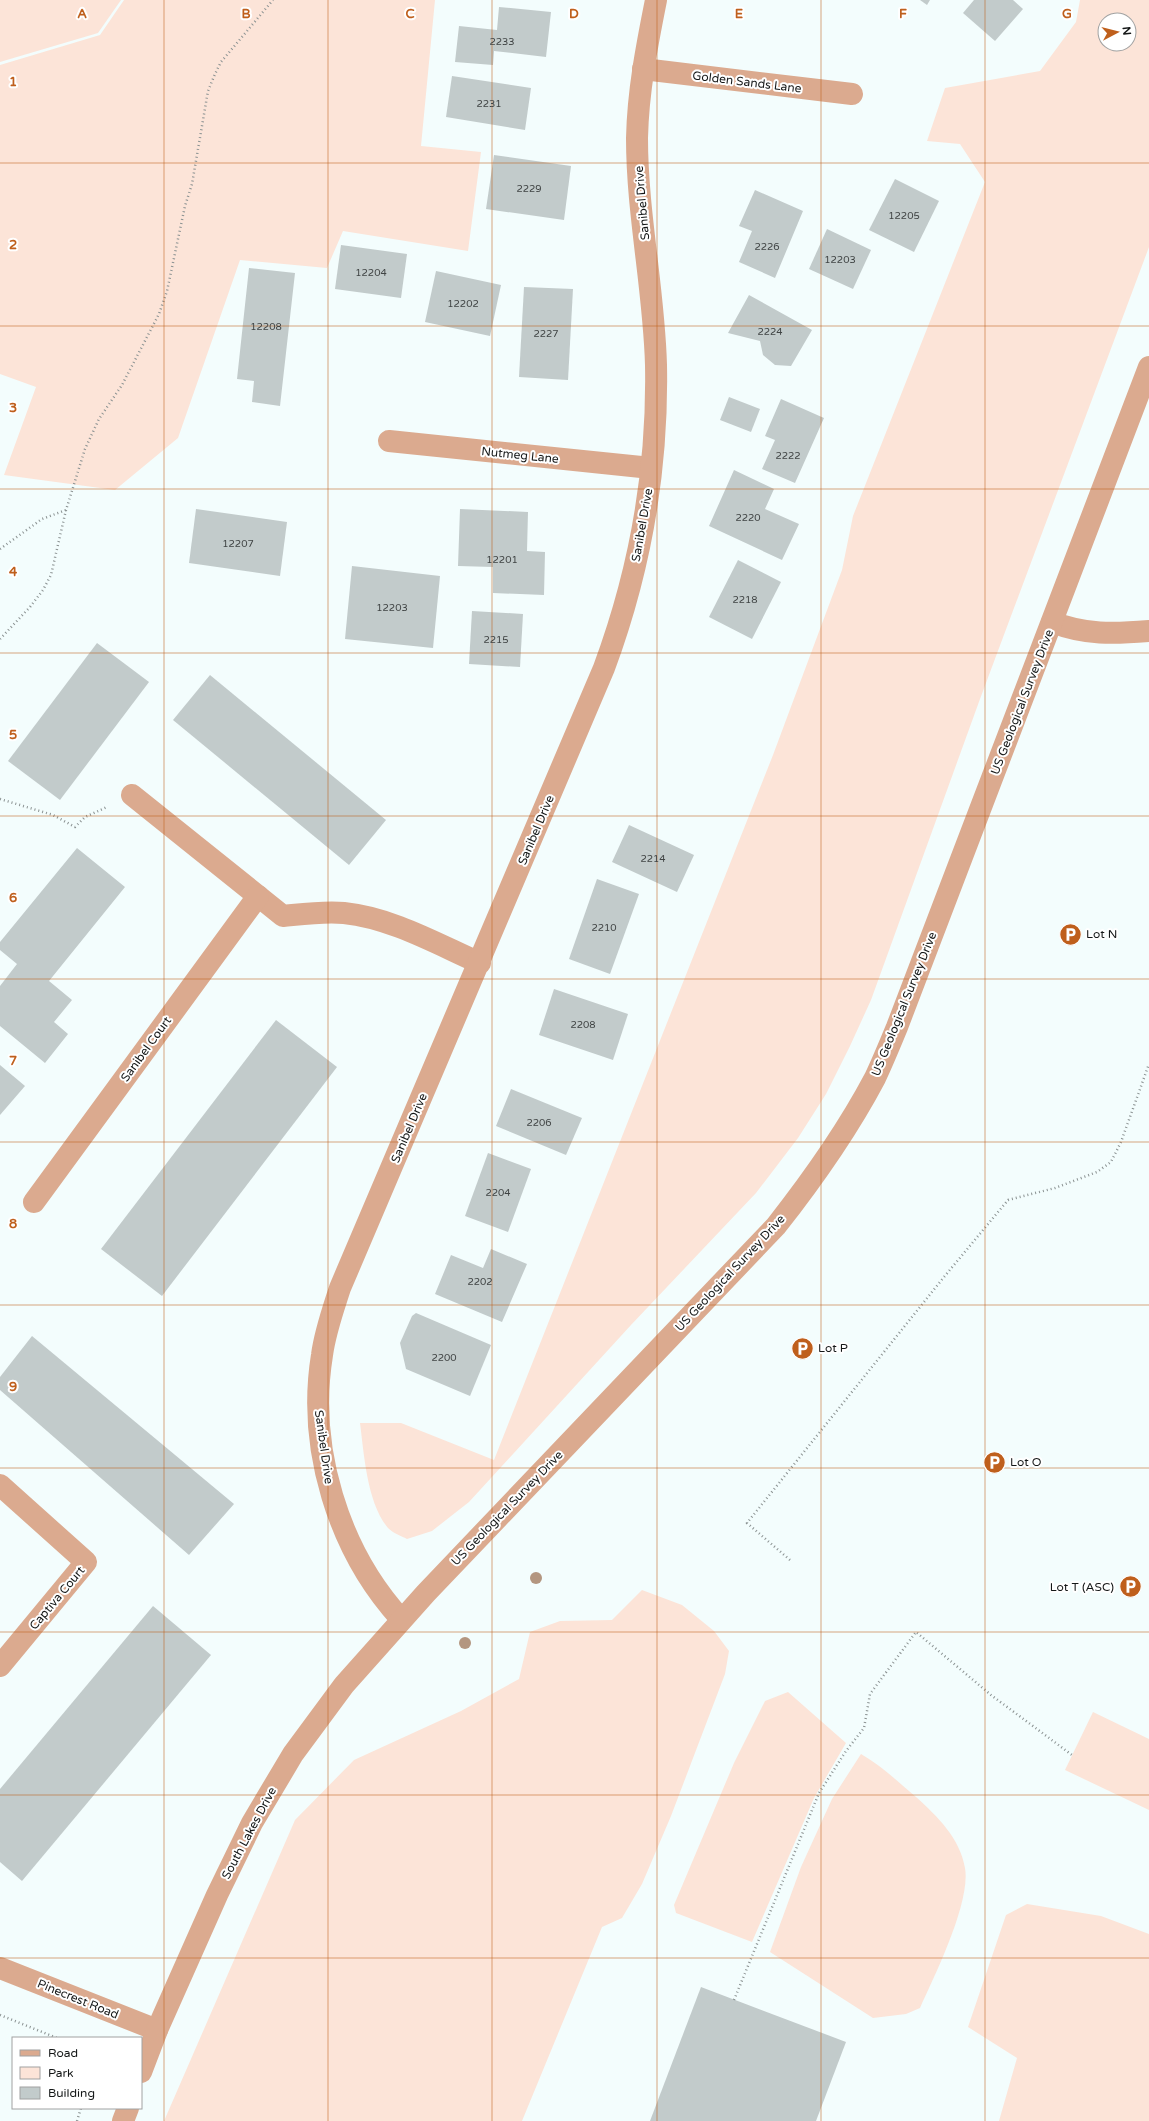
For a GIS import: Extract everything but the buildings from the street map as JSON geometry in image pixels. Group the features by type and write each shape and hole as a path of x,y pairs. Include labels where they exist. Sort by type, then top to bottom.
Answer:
{"street":[{"name":"Sanibel Drive","path":"401,1619 381,1598 366,1574 344,1531 333,1500 326,1469 318,1414 318,1382 322,1354 340,1288 480,963 604,668 621,624 640,545 651,468 656,365 638,168 637,138 643,69 656,0"},
{"name":"Golden Sands Lane","path":"643,69 852,94"},
{"name":"US Geological Survey Drive","path":"401,1619 747,1258 781,1220 825,1160 875,1077 897,1027 1149,368"},
{"name":"Nutmeg Lane","path":"388,441 651,468"},
{"path":"1052,622 1069,629 1090,633 1120,634 1149,631"},
{"path":"132,795 283,916 344,913 369,917 393,924 480,963"},
{"name":"Sanibel Court","path":"34,1202 258,896"},
{"name":"Captiva Court","path":"0,1485 86,1562 0,1666"},
{"name":"South Lakes Drive","path":"142,2069 157,2030 234,1859 274,1786 294,1754 344,1685 401,1619"},
{"name":"Pinecrest Road","path":"0,1968 157,2030"},
{"path":"123,2121 128,2109"}],"path":[{"path":"0,639 30,606 51,575 56,560 66,510 85,450 99,419 122,385 161,308 167,291 185,206 192,184 208,91 215,74 221,62 273,0"},
{"path":"0,549 42,519 66,510"},
{"path":"0,799 53,814 75,827 85,817 132,795"},
{"path":"790,1560 747,1523 819,1436 939,1283 1008,1200 1055,1188 1097,1172 1111,1162 1121,1142 1149,1064"},
{"path":"734,2000 819,1794 846,1751 864,1728 870,1694 916,1632 991,1695 1072,1755"},
{"path":"0,2015 55,2037"},
{"path":"77,2121 81,2109"}],"green space":[{"path":"0,0 121,0 98,33 0,62"},
{"path":"124,0 435,0 421,146 481,152 468,251 343,231 327,268 240,260 178,438 115,490 4,475 36,387 0,374 0,65 100,35"},
{"path":"1080,0 1149,0 1149,247 980,699 871,1000 826,1094 798,1138 756,1193 631,1325 469,1502 432,1531 407,1539 388,1528 375,1505 365,1463 360,1423 401,1423 494,1460 773,755 842,570 853,516 985,182 960,144 927,141 945,88 1040,71 1076,22"},
{"path":"642,1590 682,1605 714,1631 729,1651 725,1674 671,1816 642,1884 622,1918 602,1927 522,2121 164,2121 295,1820 354,1760 461,1711 519,1679 530,1632 560,1621 612,1620"},
{"path":"788,1692 846,1743 814,1798 752,1942 676,1913 674,1905 734,1763 765,1701"},
{"path":"1093,1712 1149,1739 1149,1810 1065,1770"},
{"path":"861,1754 890,1774 932,1812 953,1837 965,1868 963,1900 957,1919 920,2008 906,2014 873,2018 770,1952 801,1867 832,1799"},
{"path":"1027,1904 1101,1916 1149,1934 1149,2121 999,2121 1017,2058 968,2027 1006,1915"}],"place":[{"name":"Lot N","path":"1070,934"},
{"name":"Lot P","path":"802,1348"},
{"name":"Lot O","path":"994,1462"},
{"name":"Lot T (ASC)","path":"1130,1587"}]}
